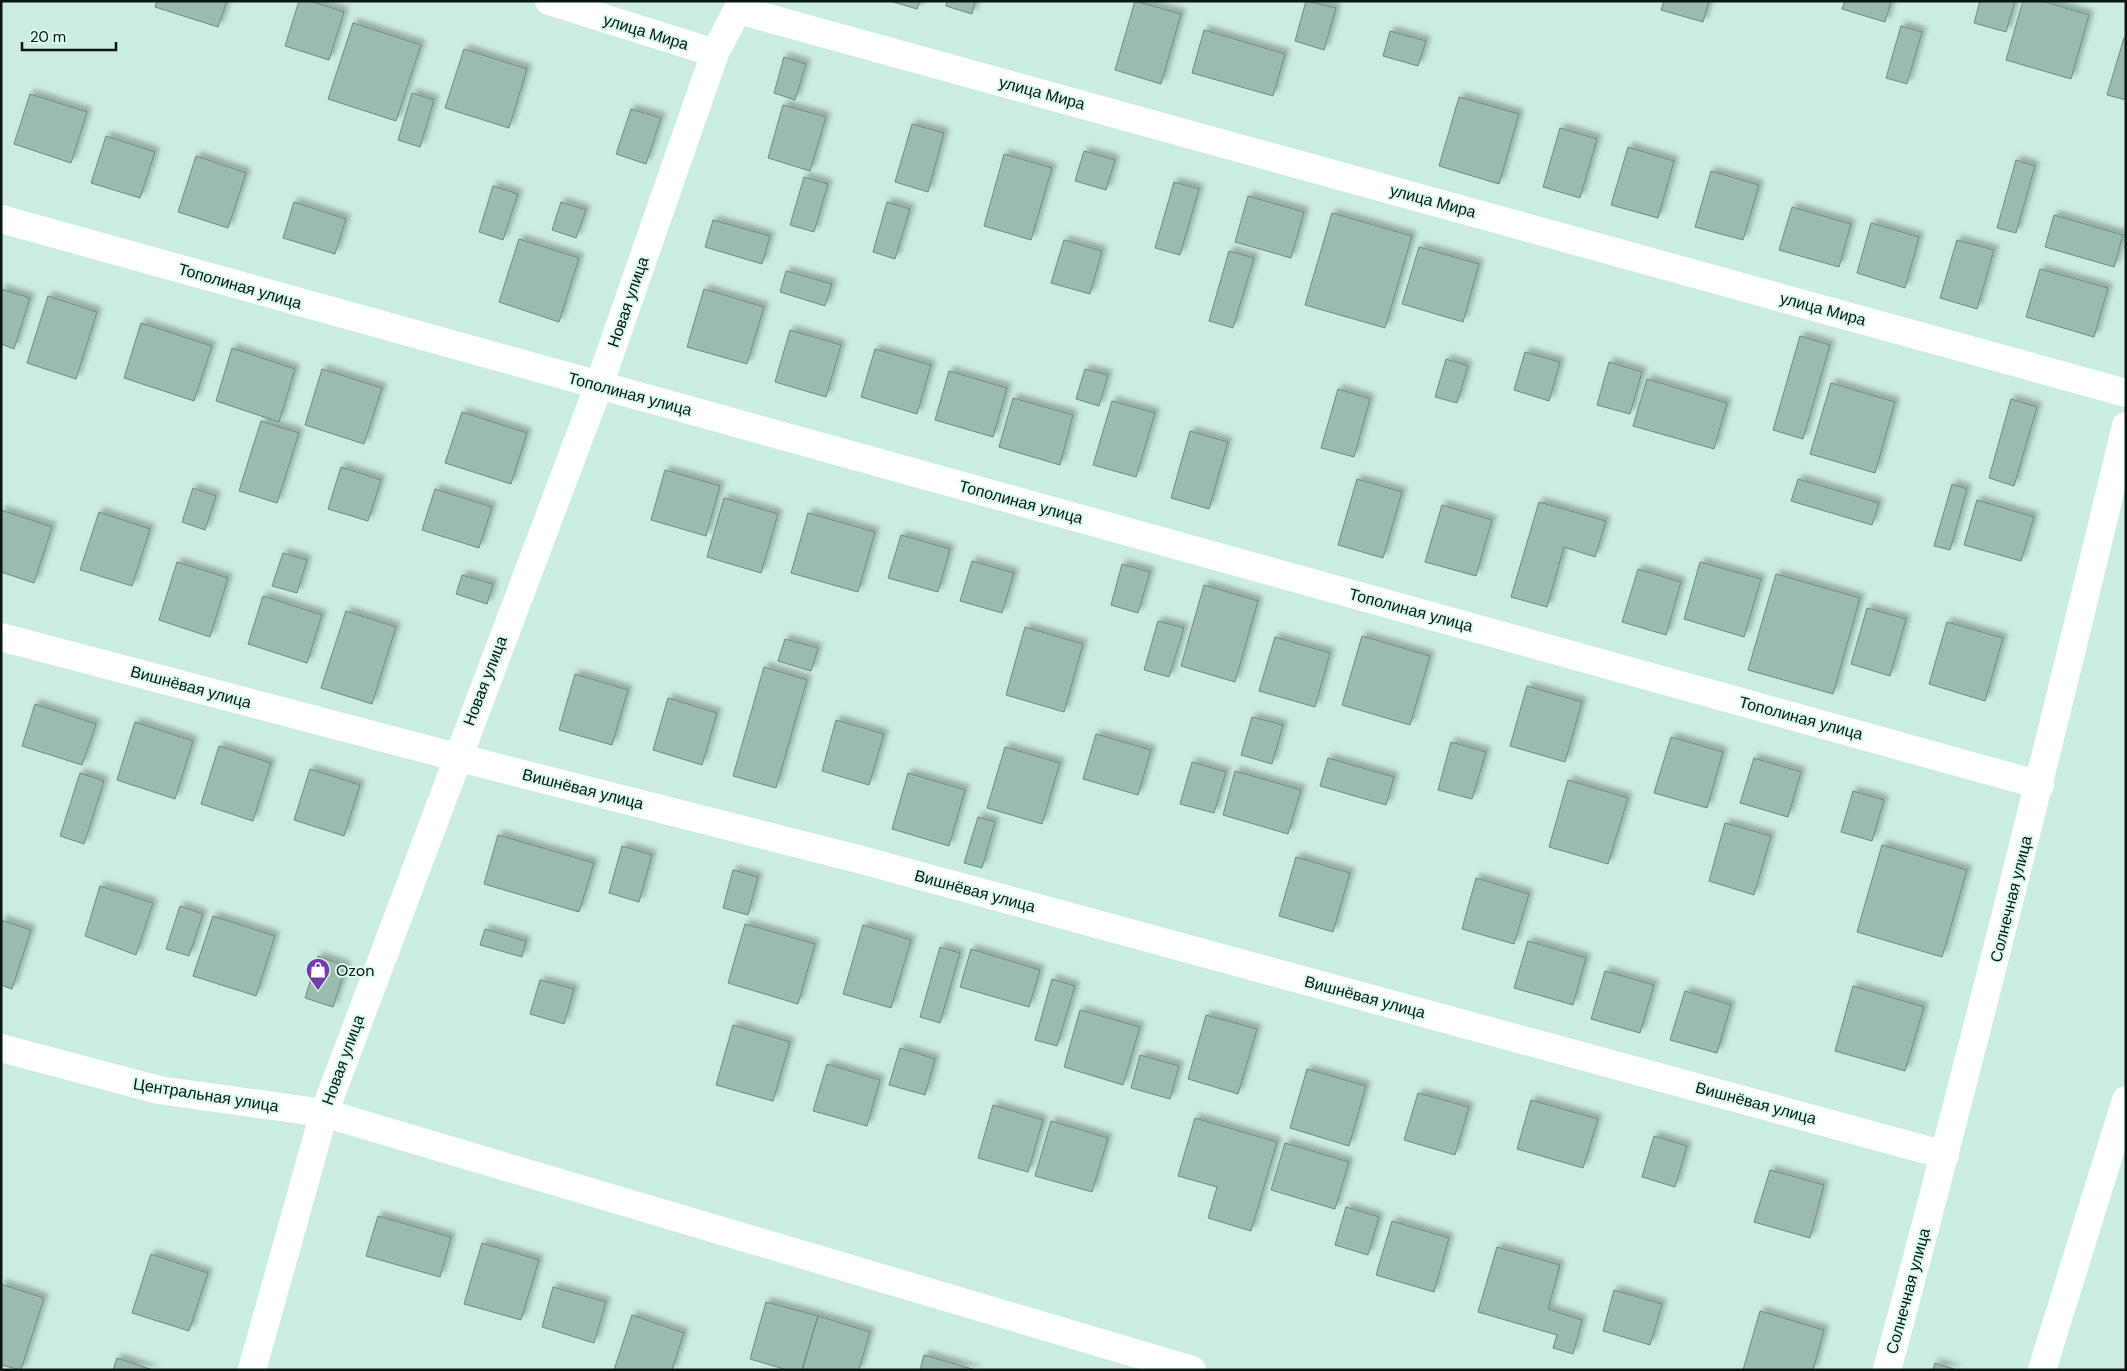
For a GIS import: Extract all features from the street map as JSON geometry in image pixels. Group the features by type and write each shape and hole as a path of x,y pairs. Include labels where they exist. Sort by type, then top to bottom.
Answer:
{"street":[{"name":"улица Мира","path":"548,1 715,53"},
{"name":"улица Мира","path":"741,5 2126,393"},
{"name":"Новая улица","path":"252,1370 324,1113 456,757 599,385 715,53 741,5"},
{"name":"Тополиная улица","path":"1,219 2040,784"},
{"name":"Солнечная улица","path":"1887,1370 1945,1155 2040,784 2126,426"},
{"name":"Вишнёвая улица","path":"1,637 456,757 858,859 1945,1155"},
{"name":"Центральная улица","path":"1,1048 158,1090 324,1113 1192,1370"},
{"path":"2042,1370 2126,1100"}],"building":[{"path":"157,1 227,1 218,27 155,7"},
{"path":"299,1 310,1 344,12 329,60 285,46"},
{"path":"890,1 920,1 917,9"},
{"path":"947,1 975,1 972,14 946,6"},
{"path":"1135,1 1181,14 1161,84 1115,70"},
{"path":"1306,1 1336,8 1324,50 1295,41"},
{"path":"1664,1 1709,1 1703,22 1661,10"},
{"path":"1845,1 1891,1 1885,22 1842,9"},
{"path":"1980,1 2015,1 2006,32 1974,23"},
{"path":"2023,1 2042,1 2089,15 2071,79 2006,60"},
{"path":"353,23 421,45 396,121 328,99"},
{"path":"1901,26 1922,32 1907,84 1886,78"},
{"path":"1204,30 1285,54 1273,96 1192,73"},
{"path":"1390,31 1426,41 1418,66 1383,56"},
{"path":"2124,38 2126,38 2126,100 2107,95"},
{"path":"464,49 527,69 509,128 445,108"},
{"path":"784,57 806,64 795,100 774,93"},
{"path":"412,93 434,100 420,147 398,140"},
{"path":"30,94 87,112 71,163 14,144"},
{"path":"1459,97 1519,114 1499,184 1439,166"},
{"path":"783,105 826,117 810,171 768,158"},
{"path":"631,109 661,118 646,164 616,154"},
{"path":"912,124 944,133 928,192 895,182"},
{"path":"1560,128 1597,139 1580,198 1543,187"},
{"path":"106,136 155,152 140,198 91,183"},
{"path":"1628,147 1674,161 1658,218 1611,205"},
{"path":"1084,151 1115,160 1106,190 1075,181"},
{"path":"1004,154 1052,168 1031,240 984,226"},
{"path":"196,156 246,173 228,228 178,212"},
{"path":"2016,160 2035,166 2016,233 1997,228"},
{"path":"1711,171 1759,185 1743,240 1695,227"},
{"path":"804,177 828,184 814,232 790,225"},
{"path":"1174,182 1199,189 1180,255 1155,248"},
{"path":"493,186 518,194 503,240 479,232"},
{"path":"1248,196 1304,212 1291,258 1235,242"},
{"path":"294,202 346,219 335,254 283,238"},
{"path":"561,202 586,210 576,238 552,230"},
{"path":"887,202 910,209 895,259 873,252"},
{"path":"1792,207 1851,224 1839,267 1779,250"},
{"path":"1332,213 1412,236 1385,328 1305,305"},
{"path":"2054,215 2123,235 2114,267 2045,247"},
{"path":"713,220 770,236 762,264 705,247"},
{"path":"1871,223 1919,237 1905,288 1857,273"},
{"path":"519,239 579,258 559,322 499,302"},
{"path":"1064,240 1102,251 1090,294 1051,283"},
{"path":"1957,240 1994,250 1977,309 1940,298"},
{"path":"1419,247 1479,264 1463,322 1402,304"},
{"path":"1229,251 1254,258 1233,328 1209,321"},
{"path":"2040,269 2108,288 2094,337 2026,317"},
{"path":"786,271 832,284 825,306 780,292"},
{"path":"1,289 30,298 14,349 1,344"},
{"path":"704,289 764,307 747,364 687,347"},
{"path":"48,296 97,312 76,379 27,363"},
{"path":"141,323 212,346 194,401 124,378"},
{"path":"790,330 841,345 826,397 775,382"},
{"path":"1800,336 1830,345 1803,439 1773,430"},
{"path":"232,348 295,369 279,422 216,401"},
{"path":"875,349 931,365 917,414 861,397"},
{"path":"1525,352 1560,362 1549,401 1514,390"},
{"path":"1446,359 1468,366 1457,403 1435,397"},
{"path":"1609,362 1642,372 1630,414 1597,405"},
{"path":"322,369 382,388 364,444 305,425"},
{"path":"1085,369 1108,375 1099,406 1076,399"},
{"path":"949,371 1007,388 993,437 935,420"},
{"path":"1647,379 1727,403 1714,449 1633,426"},
{"path":"1831,383 1895,402 1875,473 1810,454"},
{"path":"1338,389 1370,399 1354,457 1321,448"},
{"path":"1013,398 1073,415 1060,465 999,447"},
{"path":"2011,399 2037,407 2014,486 1989,478"},
{"path":"1112,401 1155,413 1136,477 1093,465"},
{"path":"462,412 527,433 511,484 445,463"},
{"path":"261,421 299,433 277,503 239,491"},
{"path":"1190,431 1228,442 1209,509 1171,498"},
{"path":"341,467 381,480 368,521 328,509"},
{"path":"665,470 720,486 706,536 651,520"},
{"path":"1357,479 1402,492 1383,558 1338,545"},
{"path":"1798,479 1879,503 1872,525 1791,501"},
{"path":"1952,484 1967,489 1950,550 1934,546"},
{"path":"193,488 216,496 205,530 182,522"},
{"path":"435,489 492,507 479,548 422,530"},
{"path":"724,498 778,514 761,573 707,557"},
{"path":"1977,500 2034,517 2021,561 1964,545"},
{"path":"1539,502 1606,521 1595,557 1564,547 1547,607 1511,597"},
{"path":"1442,505 1492,520 1476,576 1425,562"},
{"path":"1,510 52,527 34,583 1,572"},
{"path":"99,512 150,529 132,586 80,570"},
{"path":"808,513 875,532 858,592 791,573"},
{"path":"901,535 950,549 938,592 888,578"},
{"path":"283,553 307,560 297,593 272,586"},
{"path":"972,561 1014,573 1002,613 960,601"},
{"path":"177,562 228,578 210,637 159,620"},
{"path":"1700,562 1761,579 1744,637 1684,619"},
{"path":"1122,564 1150,572 1138,613 1111,605"},
{"path":"1638,569 1681,582 1666,635 1622,622"},
{"path":"1776,574 1860,598 1833,694 1748,670"},
{"path":"462,575 493,584 487,604 456,594"},
{"path":"1204,585 1258,601 1235,682 1181,666"},
{"path":"263,596 322,615 307,663 248,644"},
{"path":"1867,608 1906,619 1890,676 1851,664"},
{"path":"346,611 396,627 372,704 321,688"},
{"path":"1158,621 1184,628 1169,677 1144,670"},
{"path":"1947,622 2003,638 1985,701 1929,684"},
{"path":"1025,627 1083,644 1064,712 1006,695"},
{"path":"1362,636 1430,656 1410,725 1342,705"},
{"path":"1275,637 1330,653 1315,707 1259,691"},
{"path":"785,639 818,648 811,671 778,661"},
{"path":"764,667 807,680 776,788 733,776"},
{"path":"575,674 628,690 612,745 559,730"},
{"path":"1527,686 1582,702 1565,762 1510,746"},
{"path":"668,698 717,713 702,765 653,750"},
{"path":"35,704 96,724 82,765 22,746"},
{"path":"1252,717 1283,725 1272,764 1241,755"},
{"path":"836,720 884,734 869,785 822,771"},
{"path":"135,722 193,741 175,799 117,780"},
{"path":"1096,734 1151,750 1138,795 1083,779"},
{"path":"1671,737 1723,752 1707,808 1654,793"},
{"path":"1451,742 1486,752 1472,799 1438,790"},
{"path":"219,746 271,763 253,821 201,804"},
{"path":"1005,747 1060,763 1042,824 987,808"},
{"path":"1328,758 1394,777 1386,805 1320,786"},
{"path":"1754,758 1801,772 1788,817 1740,803"},
{"path":"1192,762 1226,772 1214,813 1180,804"},
{"path":"310,769 360,785 344,836 294,820"},
{"path":"1235,771 1301,790 1288,834 1223,815"},
{"path":"80,773 104,781 84,844 60,836"},
{"path":"908,773 965,790 949,846 892,829"},
{"path":"1568,780 1628,798 1608,864 1549,847"},
{"path":"1853,791 1884,800 1872,841 1841,832"},
{"path":"978,817 995,822 982,868 964,863"},
{"path":"1725,823 1771,836 1754,895 1709,881"},
{"path":"498,835 594,863 579,912 484,884"},
{"path":"1882,845 1967,870 1942,957 1857,932"},
{"path":"622,846 652,855 639,902 609,893"},
{"path":"1296,857 1350,873 1333,932 1279,916"},
{"path":"733,870 758,877 748,915 723,908"},
{"path":"1476,878 1529,894 1514,944 1462,929"},
{"path":"100,886 153,903 136,955 85,936"},
{"path":"180,906 203,914 189,956 166,949"},
{"path":"213,916 275,936 256,996 193,976"},
{"path":"1,920 31,930 12,989 1,985"},
{"path":"745,924 815,944 798,1004 728,983"},
{"path":"863,925 911,940 891,1008 843,994"},
{"path":"485,929 526,941 522,957 480,945"},
{"path":"1528,941 1586,958 1573,1005 1514,988"},
{"path":"940,947 960,953 940,1023 920,1017"},
{"path":"971,949 1040,970 1029,1007 960,987"},
{"path":"318,956 346,966 333,1007 305,998"},
{"path":"1605,971 1654,985 1640,1033 1591,1019"},
{"path":"1052,979 1075,986 1057,1046 1035,1040"},
{"path":"540,980 574,989 564,1024 530,1014"},
{"path":"1853,986 1924,1007 1905,1071 1835,1051"},
{"path":"1685,991 1731,1005 1717,1053 1670,1040"},
{"path":"1080,1010 1140,1027 1123,1085 1064,1067"},
{"path":"1206,1015 1257,1029 1238,1094 1188,1079"},
{"path":"733,1025 790,1042 773,1101 716,1085"},
{"path":"900,1048 935,1059 925,1095 889,1085"},
{"path":"1140,1055 1179,1066 1170,1099 1131,1088"},
{"path":"827,1064 880,1080 867,1126 813,1111"},
{"path":"1307,1069 1366,1086 1349,1146 1290,1128"},
{"path":"1418,1093 1469,1107 1455,1155 1404,1140"},
{"path":"1531,1100 1598,1119 1583,1168 1517,1149"},
{"path":"993,1105 1043,1120 1028,1172 978,1158"},
{"path":"1195,1118 1277,1142 1251,1231 1208,1218 1217,1187 1178,1176"},
{"path":"1051,1121 1108,1138 1092,1192 1035,1176"},
{"path":"1654,1136 1687,1146 1675,1187 1642,1177"},
{"path":"1285,1143 1349,1162 1335,1209 1271,1190"},
{"path":"1770,1170 1824,1185 1810,1238 1754,1222"},
{"path":"1346,1207 1379,1217 1368,1255 1335,1245"},
{"path":"378,1216 451,1237 440,1277 366,1256"},
{"path":"1392,1221 1449,1238 1434,1292 1376,1275"},
{"path":"482,1243 539,1260 521,1320 464,1304"},
{"path":"1497,1247 1560,1265 1548,1309 1582,1320 1573,1354 1553,1348 1557,1335 1478,1312"},
{"path":"151,1254 208,1273 189,1331 132,1313"},
{"path":"1,1284 44,1298 21,1370 1,1365"},
{"path":"553,1287 606,1302 594,1343 542,1327"},
{"path":"1614,1290 1662,1304 1650,1345 1603,1331"},
{"path":"766,1302 818,1316 802,1370 787,1370 750,1359"},
{"path":"1760,1311 1824,1330 1813,1370 1743,1370"},
{"path":"632,1315 684,1333 672,1370 614,1370"},
{"path":"818,1316 870,1332 859,1370 802,1370"},
{"path":"924,1355 976,1370 920,1370"},
{"path":"117,1358 153,1370 113,1370"},
{"path":"1935,1363 1957,1370 1933,1370"}],"place":[{"name":"Ozon","path":"318,991"}]}
